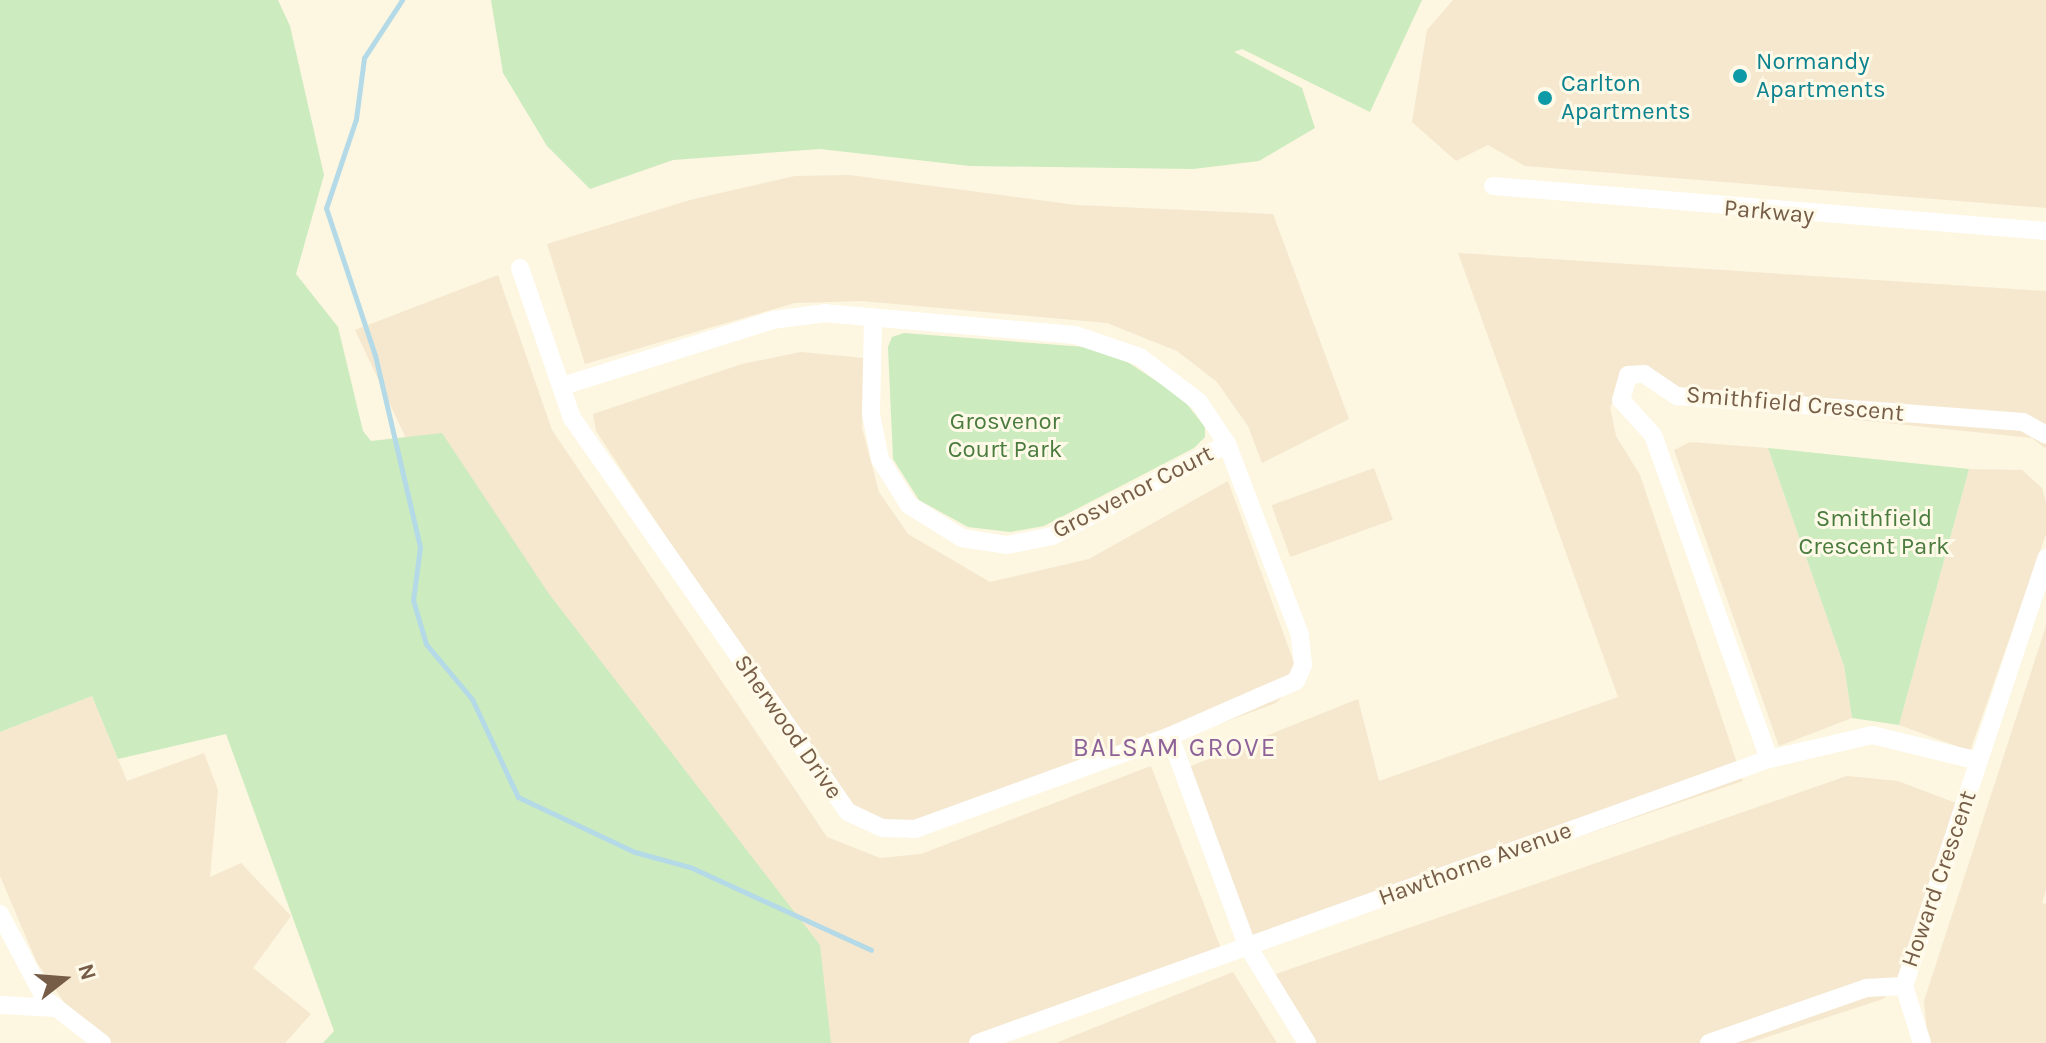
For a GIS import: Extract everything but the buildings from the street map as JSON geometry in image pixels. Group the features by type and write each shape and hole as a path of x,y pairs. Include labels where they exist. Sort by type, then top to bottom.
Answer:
{"street":[{"name":"Parkway","path":"1493,186 2046,231"},
{"name":"Sherwood Drive","path":"520,268 572,418 848,812 883,828 915,829 1170,736 1296,681"},
{"name":"Grosvenor Court","path":"562,386 773,320 826,313 1075,335 1140,357 1199,402 1227,444 1300,635 1303,665 1296,681"},
{"name":"Grosvenor Court","path":"873,319 871,414 880,459 909,505 962,538 1007,545 1052,536 1227,444"},
{"name":"Smithfield Crescent","path":"1769,759 1653,435 1621,400 1628,375 1644,374 1677,396 2023,422 2046,435"},
{"path":"1979,761 2046,558"},
{"name":"Hawthorne Avenue","path":"978,1043 1769,759 1872,735 1979,761"},
{"path":"1170,736 1247,945 1307,1043"},
{"name":"Howard Crescent","path":"1922,1043 1904,986 1979,761"},
{"path":"0,914 45,999 102,1043"},
{"path":"1709,1043 1866,988 1904,986"},
{"path":"0,1005 57,1008"}],"shaded area":[{"path":"1453,0 2046,0 2046,208 1525,166 1488,145 1456,161 1412,122 1427,30"},
{"path":"849,175 1076,205 1273,214 1349,419 1262,463 1248,426 1217,382 1177,351 1107,323 862,301 795,303 585,364 547,244 690,200 795,176"},
{"path":"1458,253 2046,291 2046,449 2032,438 1673,401 1644,378 1624,383 1610,407 1616,436 1640,475 1743,781 1261,945 1247,932 1186,768 1358,699 1379,781 1618,697"},
{"path":"498,275 552,430 827,837 880,858 921,854 1151,766 1223,954 987,1043 820,1043 428,485 355,330"},
{"path":"801,352 864,358 862,428 879,492 908,534 990,582 1089,559 1228,481 1296,668 1292,687 1276,703 954,823 906,838 869,829 840,800 596,431 593,414 742,364"},
{"path":"1690,442 1768,448 1844,666 1852,718 1779,746 1674,450"},
{"path":"1374,468 1393,520 1290,557 1272,505"},
{"path":"1969,469 2022,470 2042,488 2046,502 2046,534 1970,751 1899,725"},
{"path":"2046,626 2046,891 2042,903 2046,904 2046,1043 1928,1043 1924,1001"},
{"path":"92,696 127,781 204,753 218,790 210,877 241,863 291,916 253,968 311,1014 285,1043 108,1043 75,1018 37,963 0,876 0,732"},
{"path":"1847,776 1898,781 1961,805 1903,980 1883,999 1749,1043 1304,1043 1273,975"},
{"path":"1233,972 1277,1043 1056,1043"}],"green space":[{"path":"0,0 278,0 290,26 324,175 296,274 338,327 363,431 371,441 442,433 549,594 820,945 831,1043 323,1043 334,1031 226,734 118,759 92,696 0,732"},
{"path":"491,0 1422,0 1370,112 1242,49 1234,52 1302,88 1315,128 1259,161 1193,169 970,166 820,149 673,160 590,189 547,146 503,73"},
{"name":"Grosvenor Court Park","path":"904,333 1085,347 1123,359 1182,398 1205,427 1205,437 1194,448 1044,526 1010,532 968,527 919,500 893,459 888,347 892,337"},
{"name":"Smithfield Crescent Park","path":"1768,448 1969,469 1899,725 1852,718 1844,666"}],"waterway":[{"path":"402,0 364,58 356,119 326,208 375,355 420,547 413,600 426,644 472,699 518,797 635,852 690,867 871,950"}],"place":[{"name":"Normandy Apartments","path":"1740,76"},
{"name":"Carlton Apartments","path":"1545,98"}],"district":[{"name":"BALSAM GROVE","path":"1175,748"}]}
